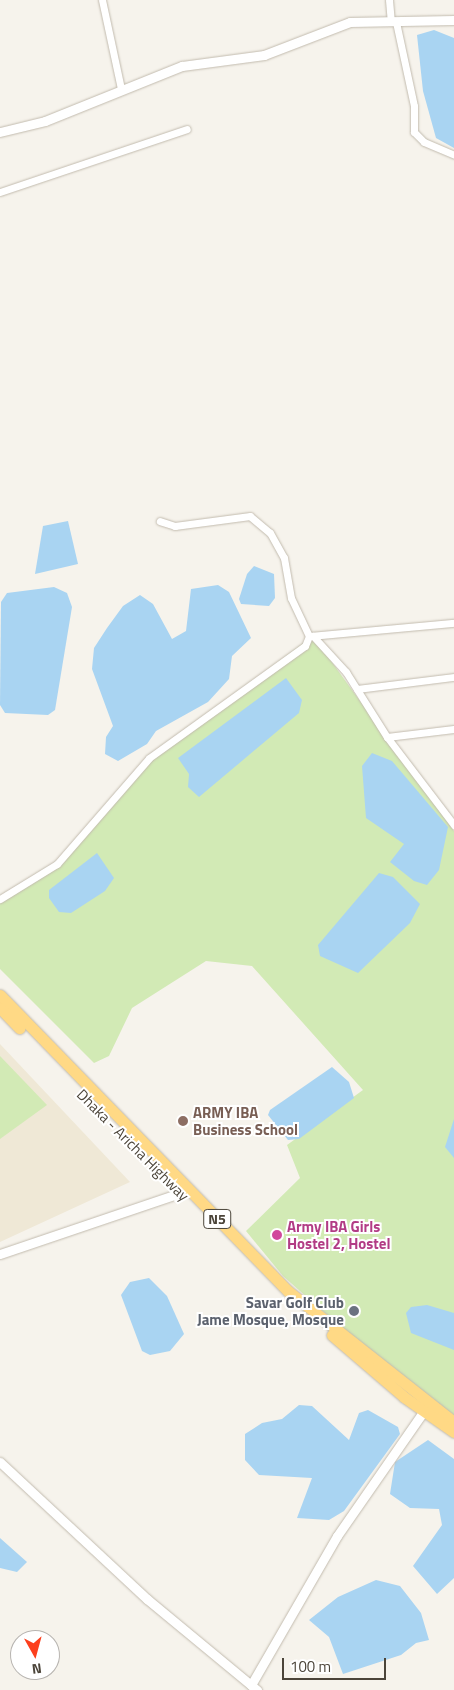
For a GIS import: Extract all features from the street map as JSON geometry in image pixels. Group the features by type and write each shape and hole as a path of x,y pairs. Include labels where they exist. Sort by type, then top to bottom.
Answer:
{"highway":[{"name":"N5","path":"0,995 288,1290 427,1407 454,1422"},
{"name":"Dhaka - Aricha Highway","path":"0,1008 247,1260 427,1407 454,1432"}],"street":[{"path":"102,0 121,89"},
{"path":"388,0 414,106 414,132 424,142 454,155"},
{"path":"0,132 45,121 182,66 264,55 331,27 454,20"},
{"path":"0,192 186,129"},
{"path":"160,521 175,526 250,516 270,533 284,558 291,598 311,636 357,689 387,737 454,825"},
{"path":"311,636 454,623"},
{"path":"0,899 58,864 149,758 305,646 311,636"},
{"path":"357,689 454,677"},
{"path":"387,737 454,729"},
{"path":"0,1254 180,1193"},
{"path":"0,1462 147,1599 254,1687 336,1536 427,1407"}],"shaded area":[{"path":"0,1044 130,1182 0,1242"}],"green space":[{"path":"313,636 454,831 454,1416 396,1376 283,1276 246,1231 300,1178 287,1145 363,1090 252,966 206,961 132,1008 109,1056 94,1063 0,969 0,897 57,864 164,746"},
{"path":"0,1056 47,1105 0,1139"}],"water":[{"path":"434,30 454,38 454,148 436,138 423,91 417,35"},
{"path":"68,521 78,564 35,574 43,526"},
{"path":"254,566 274,574 275,598 269,606 241,604 239,599 247,574"},
{"path":"218,585 229,592 251,638 232,656 229,679 208,702 156,731 147,744 118,761 105,754 106,737 113,726 92,669 94,648 107,628 123,606 140,595 153,604 172,639 186,631 191,589"},
{"path":"54,587 67,593 72,607 55,710 48,715 5,713 0,705 1,602 7,593"},
{"path":"286,678 302,700 299,713 199,797 188,787 189,774 178,758"},
{"path":"372,753 392,761 448,827 439,870 427,885 414,881 390,862 404,844 366,818 362,766"},
{"path":"97,853 114,878 105,891 71,913 59,912 49,898 49,890"},
{"path":"379,873 393,877 420,904 410,923 358,973 320,956 318,945"},
{"path":"332,1067 349,1082 354,1098 299,1139 288,1140 268,1115 270,1110"},
{"path":"454,1119 454,1158 445,1147"},
{"path":"149,1278 167,1296 184,1334 170,1351 150,1355 142,1351 121,1295 130,1282"},
{"path":"427,1305 454,1313 454,1350 411,1333 406,1313 411,1307"},
{"path":"299,1405 312,1406 349,1440 359,1413 368,1410 398,1427 400,1434 344,1511 329,1520 297,1518 312,1478 259,1475 245,1460 245,1434 262,1423 282,1419"},
{"path":"428,1440 454,1459 454,1578 437,1594 413,1566 442,1525 439,1509 410,1508 390,1494 395,1462"},
{"path":"0,1538 27,1562 17,1572 0,1568"},
{"path":"376,1580 400,1586 421,1613 429,1640 416,1643 401,1655 343,1674 329,1637 309,1620 338,1597"}],"place":[{"name":"ARMY IBA Business School","path":"183,1121"},
{"name":"Army IBA Girls Hostel 2, Hostel","path":"277,1235"},
{"name":"Savar Golf Club Jame Mosque, Mosque","path":"354,1311"}]}
